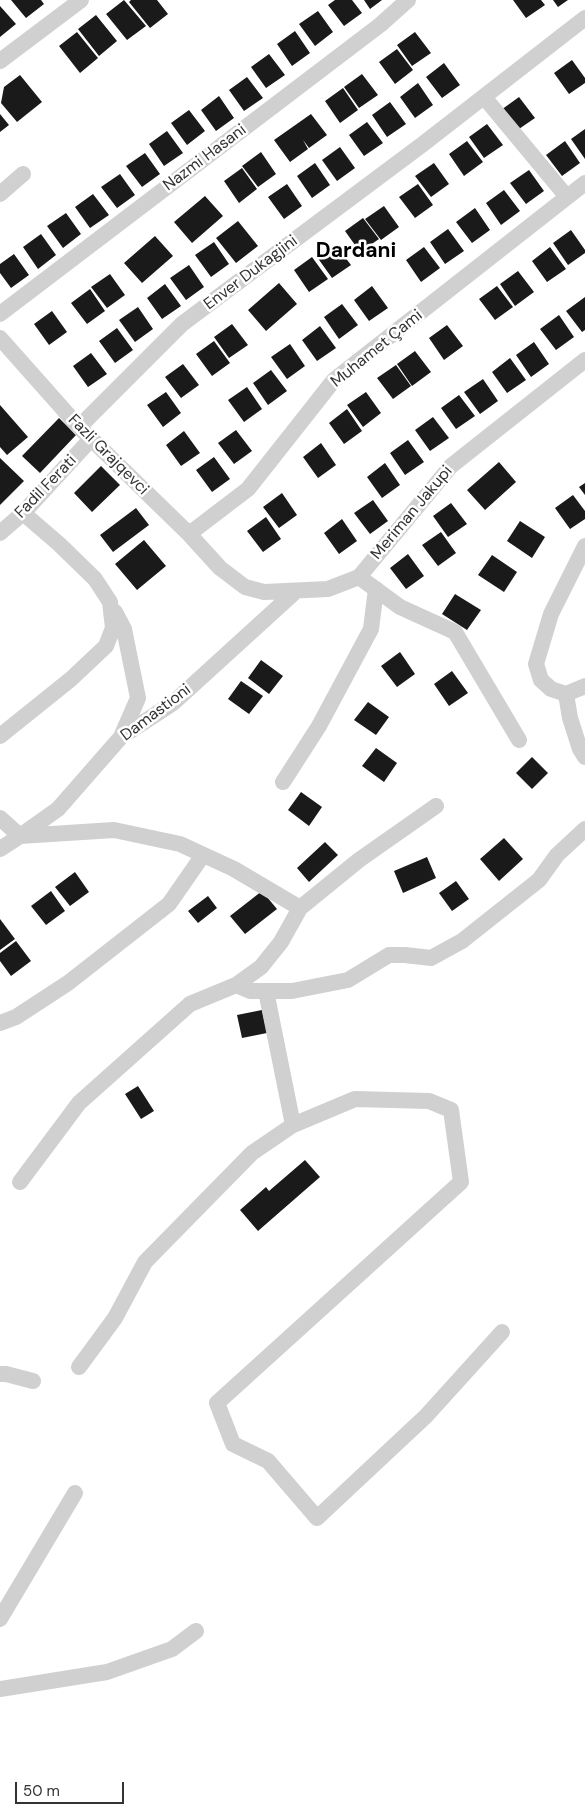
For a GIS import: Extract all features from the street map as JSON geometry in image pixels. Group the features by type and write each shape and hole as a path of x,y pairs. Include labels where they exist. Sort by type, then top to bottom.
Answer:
{"street":[{"path":"0,61 81,0"},
{"name":"Nazmi Hasani","path":"0,314 380,25 408,0"},
{"name":"Enver Dukagjini","path":"79,428 182,324 484,97 585,18"},
{"path":"484,97 567,197"},
{"path":"0,194 23,174"},
{"name":"Muhamet Çami","path":"189,534 248,489 334,380 585,183"},
{"name":"Fazli Grajqevci","path":"0,338 79,428 189,534 220,568"},
{"name":"Meriman Jakupi","path":"220,568 245,587 264,592 328,589 359,577 450,466 585,360"},
{"name":"Fadil Ferati","path":"0,533 23,514 91,439"},
{"path":"23,514 59,544 95,579 124,629 138,698 121,737"},
{"path":"585,546 551,614 536,664 540,680 551,690 566,694 585,686"},
{"path":"359,577 400,607 455,632 519,740"},
{"path":"283,782 320,726 371,629 376,589"},
{"name":"Damastioni","path":"0,849 58,809 121,737 173,704 296,591"},
{"path":"0,736 71,679 106,646 113,628 110,602"},
{"path":"566,694 570,718 580,749 585,757"},
{"path":"20,1182 79,1103 190,1004 236,986 260,967 281,942 300,908 359,860 436,806"},
{"path":"0,818 20,836 114,830 180,844 234,869 300,908"},
{"path":"236,986 250,991 292,991 348,980 389,955 431,958 462,942 539,880 557,855 585,829"},
{"path":"0,1023 16,1017 68,983 168,904 203,855"},
{"path":"266,991 293,1125"},
{"path":"79,1367 115,1318 145,1262 252,1153 293,1125 354,1098 428,1101 451,1110 461,1182 218,1403 233,1444 268,1461 317,1518 426,1416 502,1332"},
{"path":"0,1374 33,1381"},
{"path":"0,1619 75,1493"},
{"path":"0,1689 107,1672 172,1649 196,1630"}],"building":[{"path":"11,0 41,0 44,4 26,18"},
{"path":"124,0 146,26 127,40 106,14"},
{"path":"131,0 157,0 168,14 150,28 129,2"},
{"path":"335,0 352,0 362,13 344,26 328,5"},
{"path":"364,0 382,0 370,9"},
{"path":"513,0 541,0 545,5 526,18"},
{"path":"553,0 568,0 558,7"},
{"path":"0,6 16,24 0,37"},
{"path":"318,11 333,32 315,46 299,24"},
{"path":"96,15 117,41 99,56 78,29"},
{"path":"295,31 310,53 292,66 277,44"},
{"path":"77,32 98,58 80,73 59,46"},
{"path":"415,32 431,53 412,66 397,45"},
{"path":"397,49 413,70 395,84 379,62"},
{"path":"269,54 285,75 266,88 251,67"},
{"path":"572,60 585,78 585,83 569,94 554,73"},
{"path":"444,63 460,85 442,98 426,77"},
{"path":"362,74 378,95 359,108 344,87"},
{"path":"20,75 42,102 17,122 1,103 4,87"},
{"path":"247,77 263,98 244,111 229,90"},
{"path":"418,83 433,105 415,118 400,97"},
{"path":"343,88 358,110 340,123 325,101"},
{"path":"219,96 234,118 216,131 201,110"},
{"path":"519,97 535,118 516,131 501,110"},
{"path":"390,102 406,124 387,137 372,115"},
{"path":"189,110 205,131 187,145 171,123"},
{"path":"0,114 9,125 0,132"},
{"path":"311,114 327,135 309,148 303,140 308,149 290,162 274,140"},
{"path":"367,122 383,143 364,156 349,135"},
{"path":"487,124 503,145 484,158 469,137"},
{"path":"585,129 585,159 571,139"},
{"path":"167,131 183,153 164,166 149,144"},
{"path":"467,141 483,162 464,176 449,154"},
{"path":"565,141 580,163 562,176 546,155"},
{"path":"340,147 355,168 337,181 322,160"},
{"path":"261,152 276,174 258,187 242,166"},
{"path":"145,153 160,174 142,187 126,166"},
{"path":"315,163 330,185 312,198 297,176"},
{"path":"434,163 449,184 431,197 415,176"},
{"path":"242,168 257,189 239,203 224,181"},
{"path":"529,170 544,191 526,204 510,183"},
{"path":"120,174 135,195 117,208 101,187"},
{"path":"287,184 302,206 284,219 268,197"},
{"path":"418,184 433,205 415,218 399,197"},
{"path":"504,190 520,211 501,225 486,203"},
{"path":"93,194 109,215 90,228 75,207"},
{"path":"205,196 223,216 192,243 174,222"},
{"path":"384,206 399,227 381,240 365,219"},
{"path":"475,208 490,230 472,243 456,222"},
{"path":"66,213 81,234 63,248 47,226"},
{"path":"363,218 379,239 360,252 345,231"},
{"path":"238,221 258,246 236,263 216,238"},
{"path":"448,229 464,251 445,264 430,242"},
{"path":"571,230 585,250 585,253 568,265 553,243"},
{"path":"41,234 56,255 38,269 23,247"},
{"path":"155,236 173,256 142,283 124,263"},
{"path":"214,242 229,264 211,277 195,255"},
{"path":"335,244 351,265 332,278 317,257"},
{"path":"424,247 440,268 421,282 406,260"},
{"path":"550,247 566,269 547,282 532,261"},
{"path":"14,254 29,275 11,288 0,273 0,264"},
{"path":"312,257 328,279 309,292 294,270"},
{"path":"189,265 204,287 186,300 170,278"},
{"path":"518,271 534,292 515,306 500,284"},
{"path":"110,274 125,295 107,308 91,287"},
{"path":"279,283 297,304 266,331 248,310"},
{"path":"165,284 181,306 162,319 147,298"},
{"path":"372,286 388,308 369,321 354,300"},
{"path":"497,286 513,307 495,320 479,299"},
{"path":"90,289 105,311 87,324 71,303"},
{"path":"585,297 585,330 582,332 566,311"},
{"path":"342,304 358,325 339,339 324,317"},
{"path":"138,307 153,329 135,342 119,320"},
{"path":"52,311 67,332 49,345 34,324"},
{"path":"559,315 574,337 556,350 540,329"},
{"path":"232,324 248,345 229,358 214,337"},
{"path":"447,325 463,346 444,360 429,338"},
{"path":"320,326 336,348 317,361 302,340"},
{"path":"117,328 133,350 115,363 99,341"},
{"path":"214,341 230,363 212,376 196,354"},
{"path":"534,342 549,364 531,377 516,355"},
{"path":"290,344 305,366 287,379 271,357"},
{"path":"415,351 431,372 412,386 397,364"},
{"path":"91,353 107,374 88,387 73,366"},
{"path":"510,358 526,380 507,393 492,372"},
{"path":"183,364 199,385 181,398 165,377"},
{"path":"396,365 411,386 393,399 377,378"},
{"path":"271,370 287,391 268,405 253,383"},
{"path":"483,379 498,401 480,414 464,392"},
{"path":"247,387 262,409 244,422 228,400"},
{"path":"166,392 181,413 163,427 147,405"},
{"path":"366,392 381,413 363,427 347,405"},
{"path":"459,395 475,416 456,429 441,408"},
{"path":"0,405 28,437 7,455 0,447"},
{"path":"347,409 362,431 344,444 329,423"},
{"path":"433,417 449,438 430,451 415,430"},
{"path":"59,418 76,435 40,473 22,456"},
{"path":"236,430 252,451 234,464 218,443"},
{"path":"184,431 200,453 181,466 166,445"},
{"path":"408,440 424,462 405,475 390,453"},
{"path":"321,443 336,465 318,478 303,457"},
{"path":"214,457 230,479 212,492 196,470"},
{"path":"0,458 24,481 0,505"},
{"path":"499,462 516,482 485,510 467,490"},
{"path":"385,463 400,485 382,498 367,477"},
{"path":"101,466 120,485 92,512 74,493"},
{"path":"585,483 585,495 579,487"},
{"path":"282,493 297,515 279,528 263,507"},
{"path":"573,495 585,511 585,519 570,529 555,508"},
{"path":"373,500 388,521 370,534 354,513"},
{"path":"451,503 467,524 448,537 433,516"},
{"path":"136,508 149,525 113,552 100,535"},
{"path":"266,517 281,539 263,552 247,531"},
{"path":"342,519 357,541 339,554 324,533"},
{"path":"520,521 545,537 532,558 507,541"},
{"path":"441,532 456,553 438,566 422,545"},
{"path":"144,540 166,566 137,590 115,564"},
{"path":"408,554 424,576 406,589 390,568"},
{"path":"492,555 517,572 504,592 478,575"},
{"path":"455,594 481,610 467,630 442,614"},
{"path":"400,652 415,674 397,687 381,666"},
{"path":"261,660 283,676 269,694 248,678"},
{"path":"452,671 468,693 449,706 434,684"},
{"path":"241,681 263,696 249,714 228,699"},
{"path":"368,702 389,717 376,735 354,720"},
{"path":"376,748 397,763 384,782 362,766"},
{"path":"532,757 548,773 532,789 516,773"},
{"path":"301,792 322,807 309,826 288,810"},
{"path":"504,838 523,859 499,881 480,859"},
{"path":"325,842 338,855 309,882 297,868"},
{"path":"427,857 436,878 403,893 394,871"},
{"path":"75,872 89,892 70,906 55,887"},
{"path":"456,881 469,899 452,911 439,893"},
{"path":"51,891 65,911 46,925 31,906"},
{"path":"262,891 277,909 245,934 230,916"},
{"path":"208,896 217,908 198,923 188,911"},
{"path":"0,919 15,939 0,950"},
{"path":"16,941 31,961 11,976 0,961 0,953"},
{"path":"262,1010 267,1033 242,1038 237,1015"},
{"path":"138,1086 154,1111 141,1119 125,1094"},
{"path":"305,1160 320,1177 258,1231 240,1210 266,1187 269,1191"}],"district":[{"name":"Dardani","path":"356,251"}]}
